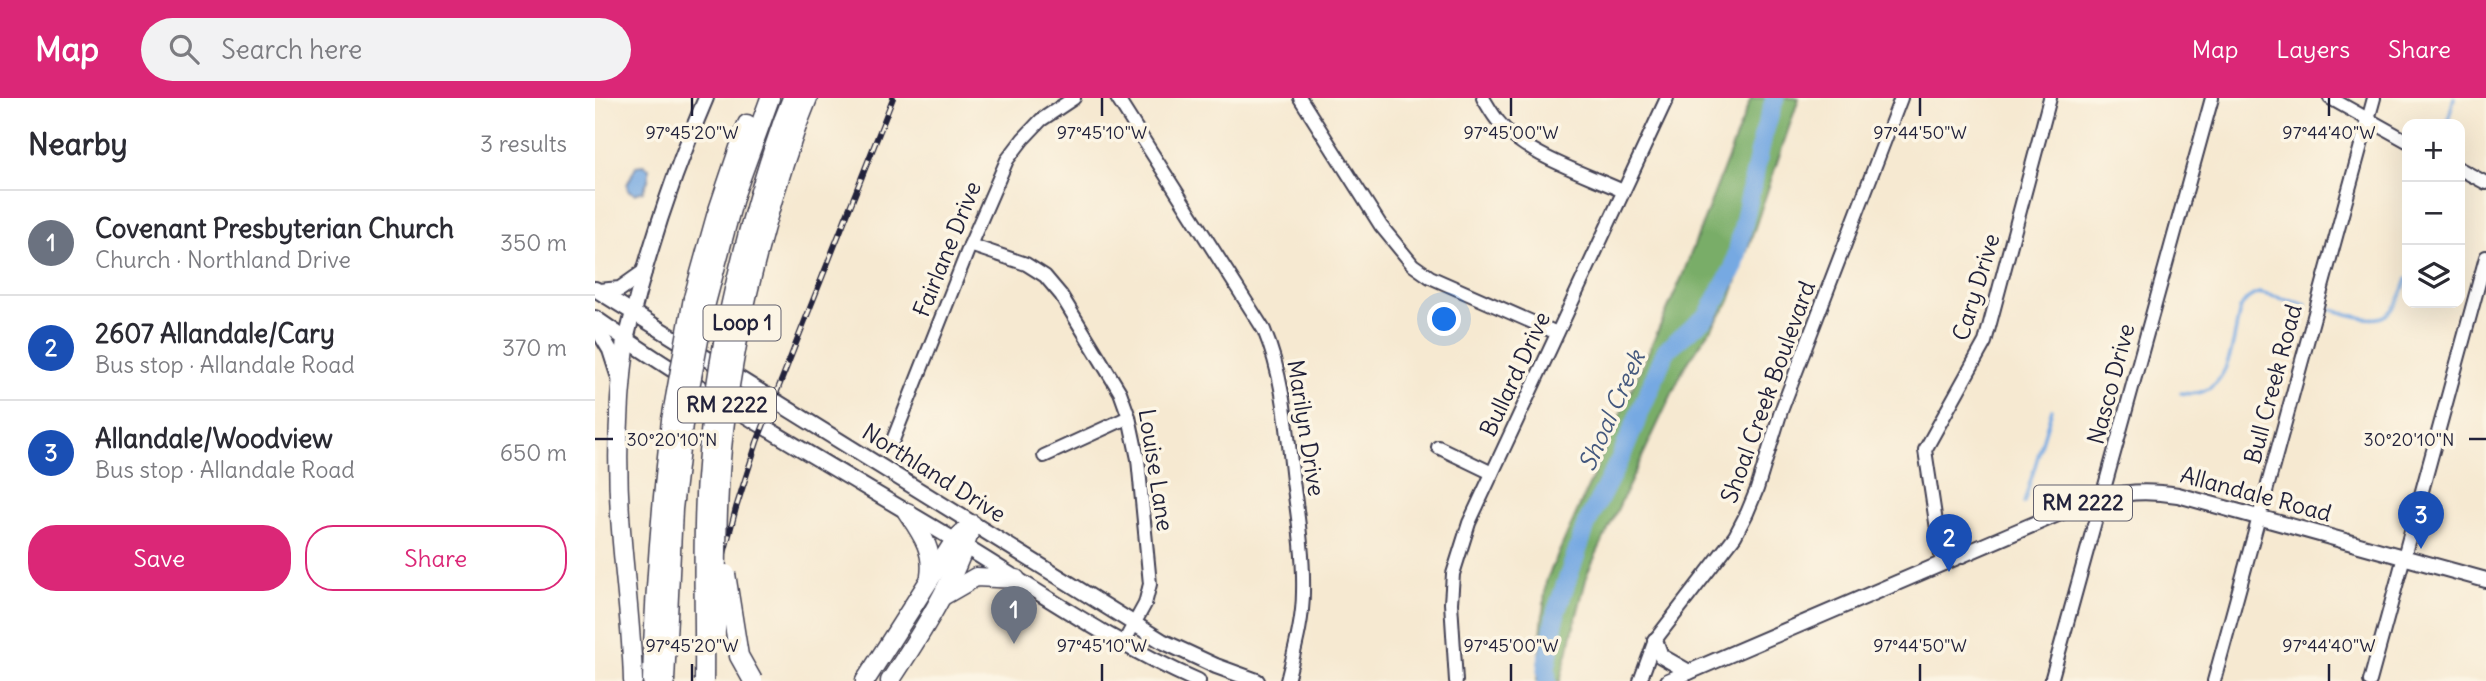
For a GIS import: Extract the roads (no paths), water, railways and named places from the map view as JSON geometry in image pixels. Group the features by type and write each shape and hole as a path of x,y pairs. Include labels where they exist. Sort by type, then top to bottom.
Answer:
{"highway":[{"name":"Loop 1","path":"652,681 653,617 661,504 716,216 757,98"},
{"path":"699,301 770,98"},
{"path":"703,681 706,480 716,380 748,228 790,123 792,98"},
{"name":"Loop 1","path":"715,681 724,432 738,338 790,123 809,98"},
{"path":"626,340 621,384 619,482 633,681"},
{"path":"665,681 677,422"},
{"path":"907,512 920,530 931,554 929,580"},
{"path":"865,681 929,580 960,544 972,524"},
{"path":"719,525 739,656 753,681"},
{"path":"890,681 940,598 960,544"},
{"path":"940,598 976,577 1016,579"}],"main road":[{"path":"626,340 644,272 675,176 706,98"},
{"path":"597,290 620,289 644,272"},
{"name":"Northland Drive","path":"597,290 1162,640 1216,667 1257,681"},
{"name":"Northland Drive","path":"595,318 720,402 1123,644 1198,681"},
{"path":"595,325 610,350 621,384"},
{"name":"Allandale Road","path":"1668,681 1942,562 2101,497 2130,491 2178,495 2486,580"},
{"path":"1655,640 1661,656 1689,672"}],"street":[{"name":"Fairlane Drive","path":"893,440 970,245 1007,160 1041,120 1074,98"},
{"name":"Marilyn Drive","path":"1117,98 1264,330 1275,357 1283,390 1302,553 1302,605 1287,681"},
{"path":"1300,98 1381,226 1413,265 1430,277 1557,333"},
{"path":"1483,98 1498,122 1515,139 1537,152 1623,191"},
{"name":"Bullard Drive","path":"1456,681 1451,603 1453,574 1469,523 1667,98"},
{"name":"Shoal Creek Boulevard","path":"1640,681 1655,640 1735,536 1747,513 1757,489 1780,411 1901,98"},
{"name":"Cary Drive","path":"1942,562 1925,450 1985,342 2050,98"},
{"name":"Nasco Drive","path":"2051,681 2212,98"},
{"path":"2330,98 2402,138"},
{"name":"Bull Creek Road","path":"2214,681 2374,98"},
{"path":"2465,172 2486,183"},
{"name":"Louise Lane","path":"970,245 1026,264 1045,276 1061,295 1120,392 1129,417 1138,459 1150,563 1150,584 1145,604 1123,644"},
{"path":"2370,681 2486,257"},
{"path":"1044,456 1129,417"},
{"path":"1438,447 1492,472"}],"water":[{"path":"636,166 649,168 649,178 643,191 635,194 628,190 627,185"}],"waterway":[{"name":"Shoal Creek","path":"1547,681 1546,669 1556,612 1587,523 1622,455 1666,350 1708,315 1734,267 1763,136 1775,98"},
{"path":"2448,119 2454,98"},
{"path":"2181,393 2197,393 2210,388 2219,379 2231,353 2240,309 2250,297 2259,293 2306,304"},
{"path":"2330,309 2358,317 2379,318 2387,315 2402,293"},
{"path":"2024,503 2052,409"}],"railway":[{"path":"698,681 718,577 757,442 893,98"}],"place":[{"name":"Allandale/Woodview","path":"2421,549"},
{"name":"2607 Allandale/Cary","path":"1949,572"},
{"name":"Covenant Presbyterian Church","path":"1014,644"}]}
